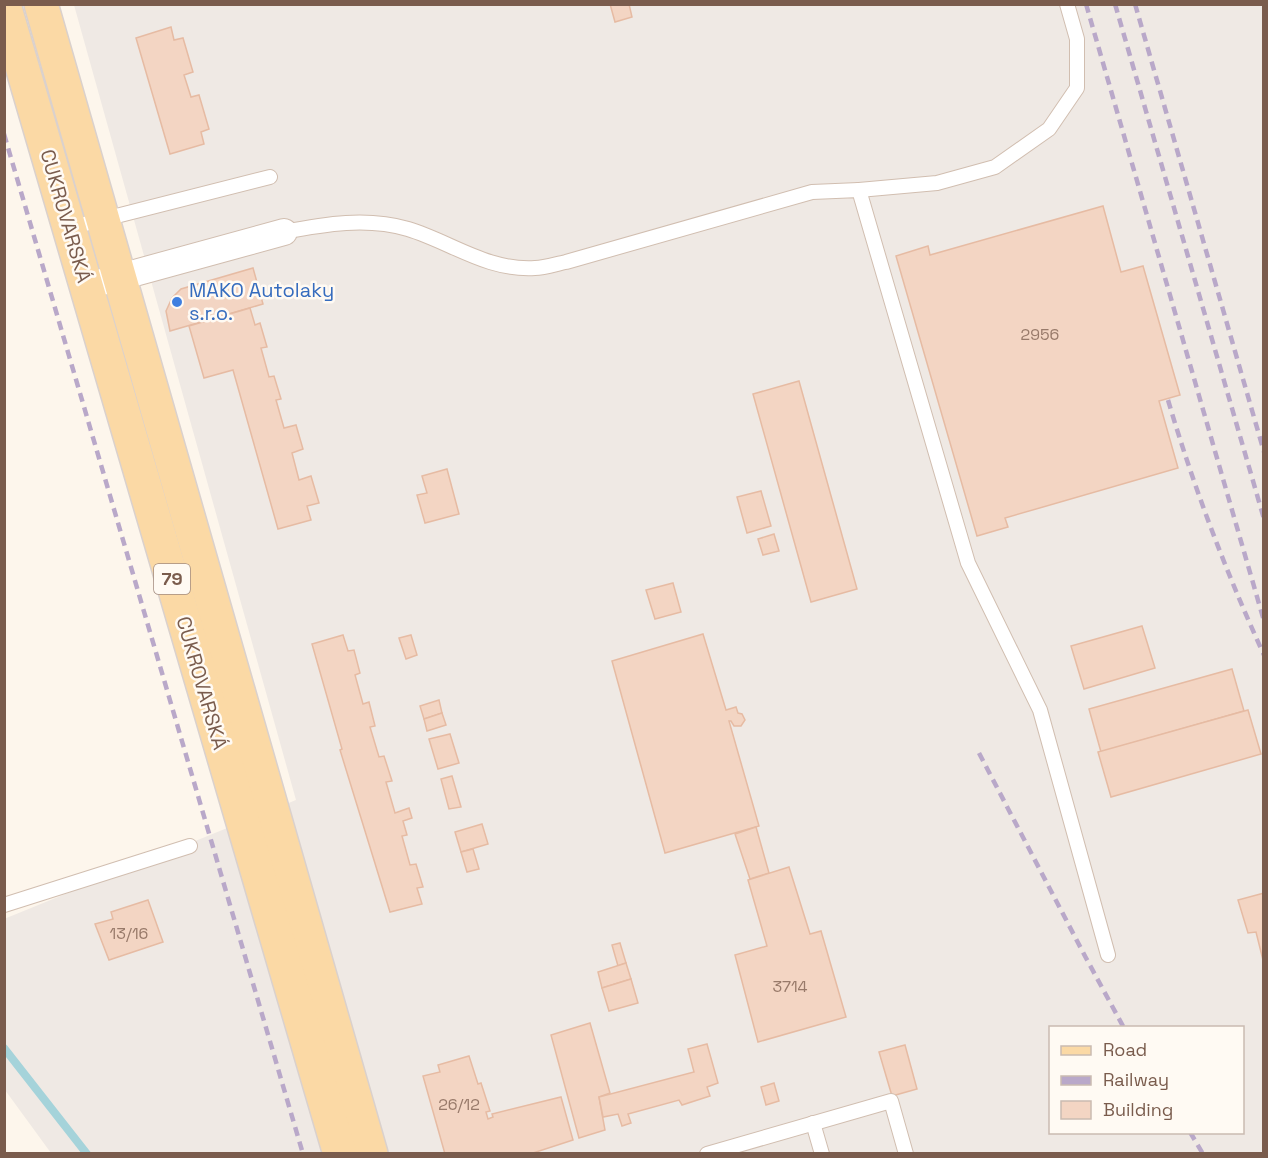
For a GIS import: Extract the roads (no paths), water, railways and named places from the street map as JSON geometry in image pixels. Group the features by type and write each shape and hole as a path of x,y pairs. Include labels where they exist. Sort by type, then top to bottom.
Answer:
{"main road":[{"name":"CUKROVARSKÁ","path":"41,4 371,1154"},
{"name":"CUKROVARSKÁ","path":"4,5 340,1154"}],"street":[{"path":"86,286 284,232"}],"lane":[{"path":"284,232 321,225 360,222 407,229 487,262 508,267 535,268 566,262 812,192 937,183 995,167 1049,129 1077,88 1077,39 1067,4"},
{"path":"69,228 270,177"},
{"path":"859,190 968,563 1040,710 1108,955"},
{"path":"4,905 190,846"},
{"path":"707,1154 891,1101 906,1154"},
{"path":"813,1123 822,1154"}],"waterway":[{"path":"4,1048 87,1154"}],"railway":[{"path":"1086,4 1264,621"},
{"path":"1115,4 1264,519"},
{"path":"1135,4 1264,452"},
{"path":"4,134 303,1154"},
{"path":"1168,400 1212,529 1264,655"},
{"path":"979,753 1123,1026"},
{"path":"1191,1134 1203,1154"}],"place":[{"name":"MAKO Autolaky s.r.o.","path":"177,302"}]}
